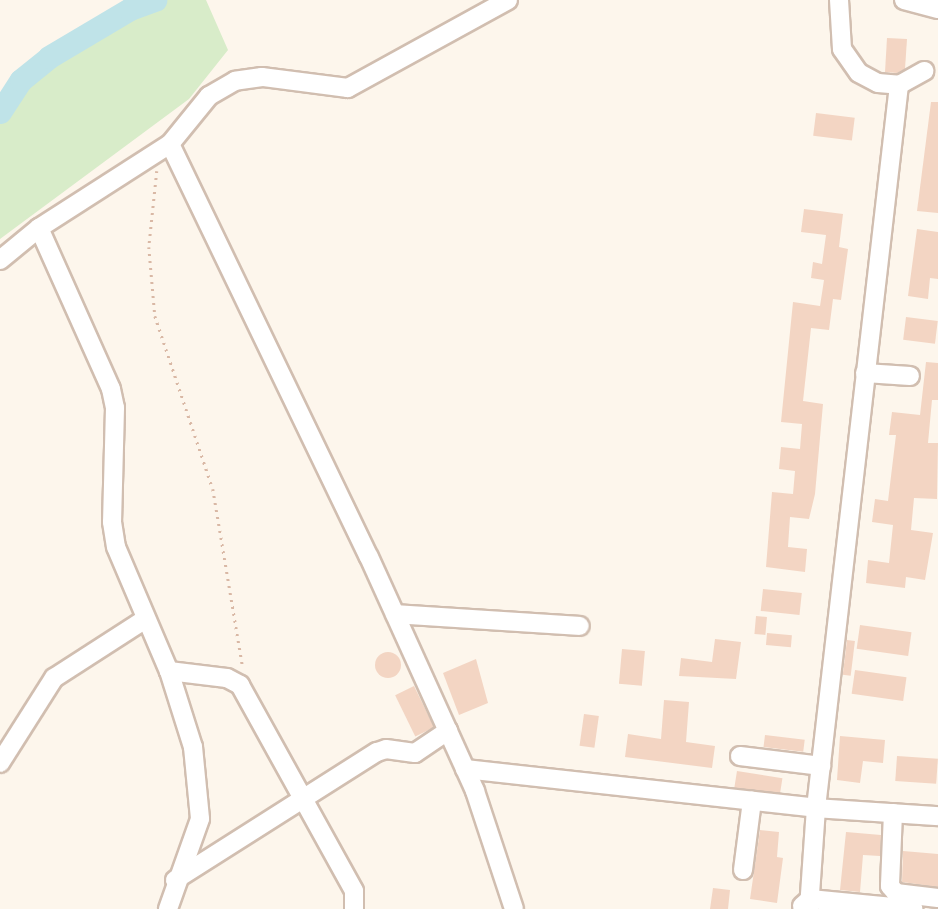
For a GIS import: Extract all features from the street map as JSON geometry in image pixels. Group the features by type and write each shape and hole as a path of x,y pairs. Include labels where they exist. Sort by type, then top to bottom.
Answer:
{"street":[{"path":"0,260 39,229 165,147 209,96 235,81 262,77 348,88 508,0"},
{"path":"839,0 838,37 848,61 878,83 899,85 923,71"},
{"path":"904,0 938,9"},
{"path":"899,85 806,906 914,909"},
{"path":"165,147 274,354 395,614 465,769 514,909"},
{"path":"39,229 114,400 111,522 144,620 169,671 193,747 200,813 175,880 168,909"},
{"path":"865,373 909,376"},
{"path":"395,614 580,626"},
{"path":"0,763 54,678 144,620"},
{"path":"169,671 227,678 244,693 354,891 354,909"},
{"path":"175,880 377,752 386,749 415,754 448,731"},
{"path":"740,756 821,766"},
{"path":"465,769 816,808 938,816"},
{"path":"743,870 752,801"},
{"path":"893,813 890,887 896,893 938,898"}],"path":[{"path":"165,147 149,247 155,316 214,489 231,579 244,693"}],"green space":[{"path":"126,0 206,0 228,50 189,99 0,239 0,112 32,72 78,34 106,26"}],"building":[{"path":"887,38 907,39 905,69 897,73 885,72"},
{"path":"931,102 938,102 938,213 917,211"},
{"path":"816,113 855,118 852,141 813,136"},
{"path":"804,209 843,214 839,247 848,249 841,300 833,299 829,330 811,328 803,401 823,404 815,494 809,519 790,517 788,547 807,549 805,572 766,567 772,492 793,494 795,471 779,469 781,447 800,449 802,424 781,422 793,302 820,306 824,280 811,278 813,262 822,264 826,235 801,232"},
{"path":"917,229 938,232 938,279 930,278 928,299 908,296"},
{"path":"906,317 938,321 935,344 903,340"},
{"path":"926,362 938,363 938,400 932,400 928,443 938,443 937,499 914,498 911,530 933,533 925,580 906,577 905,588 866,583 868,560 889,563 893,525 872,522 875,499 888,501 896,435 889,435 892,412 920,415"},
{"path":"763,589 802,593 799,615 761,611"},
{"path":"756,616 767,617 765,635 754,634"},
{"path":"860,625 911,632 908,656 857,649"},
{"path":"767,633 792,635 791,647 766,645"},
{"path":"715,639 741,642 736,679 679,676 681,658 712,662"},
{"path":"847,640 855,641 851,676 843,675"},
{"path":"622,649 645,651 642,686 619,684"},
{"path":"388,652 397,656 401,665 397,674 388,678 379,674 375,665 379,656"},
{"path":"476,659 488,703 459,715 443,673"},
{"path":"855,670 906,677 903,701 852,694"},
{"path":"414,686 434,727 415,737 395,695"},
{"path":"664,700 689,702 686,742 715,746 712,768 625,757 628,734 661,739"},
{"path":"584,714 599,716 594,748 580,746"},
{"path":"765,735 805,740 803,752 764,747"},
{"path":"840,736 885,740 883,763 863,761 860,783 837,780"},
{"path":"897,756 938,759 936,784 895,781"},
{"path":"737,771 782,778 780,795 734,788"},
{"path":"760,830 779,832 777,857 783,858 777,903 750,899"},
{"path":"846,832 881,835 880,856 863,855 860,892 840,890"},
{"path":"903,851 938,854 938,887 902,882"},
{"path":"713,888 730,890 728,909 710,909"}],"waterway":[{"path":"0,112 21,80 49,57 130,9 155,0"}]}
